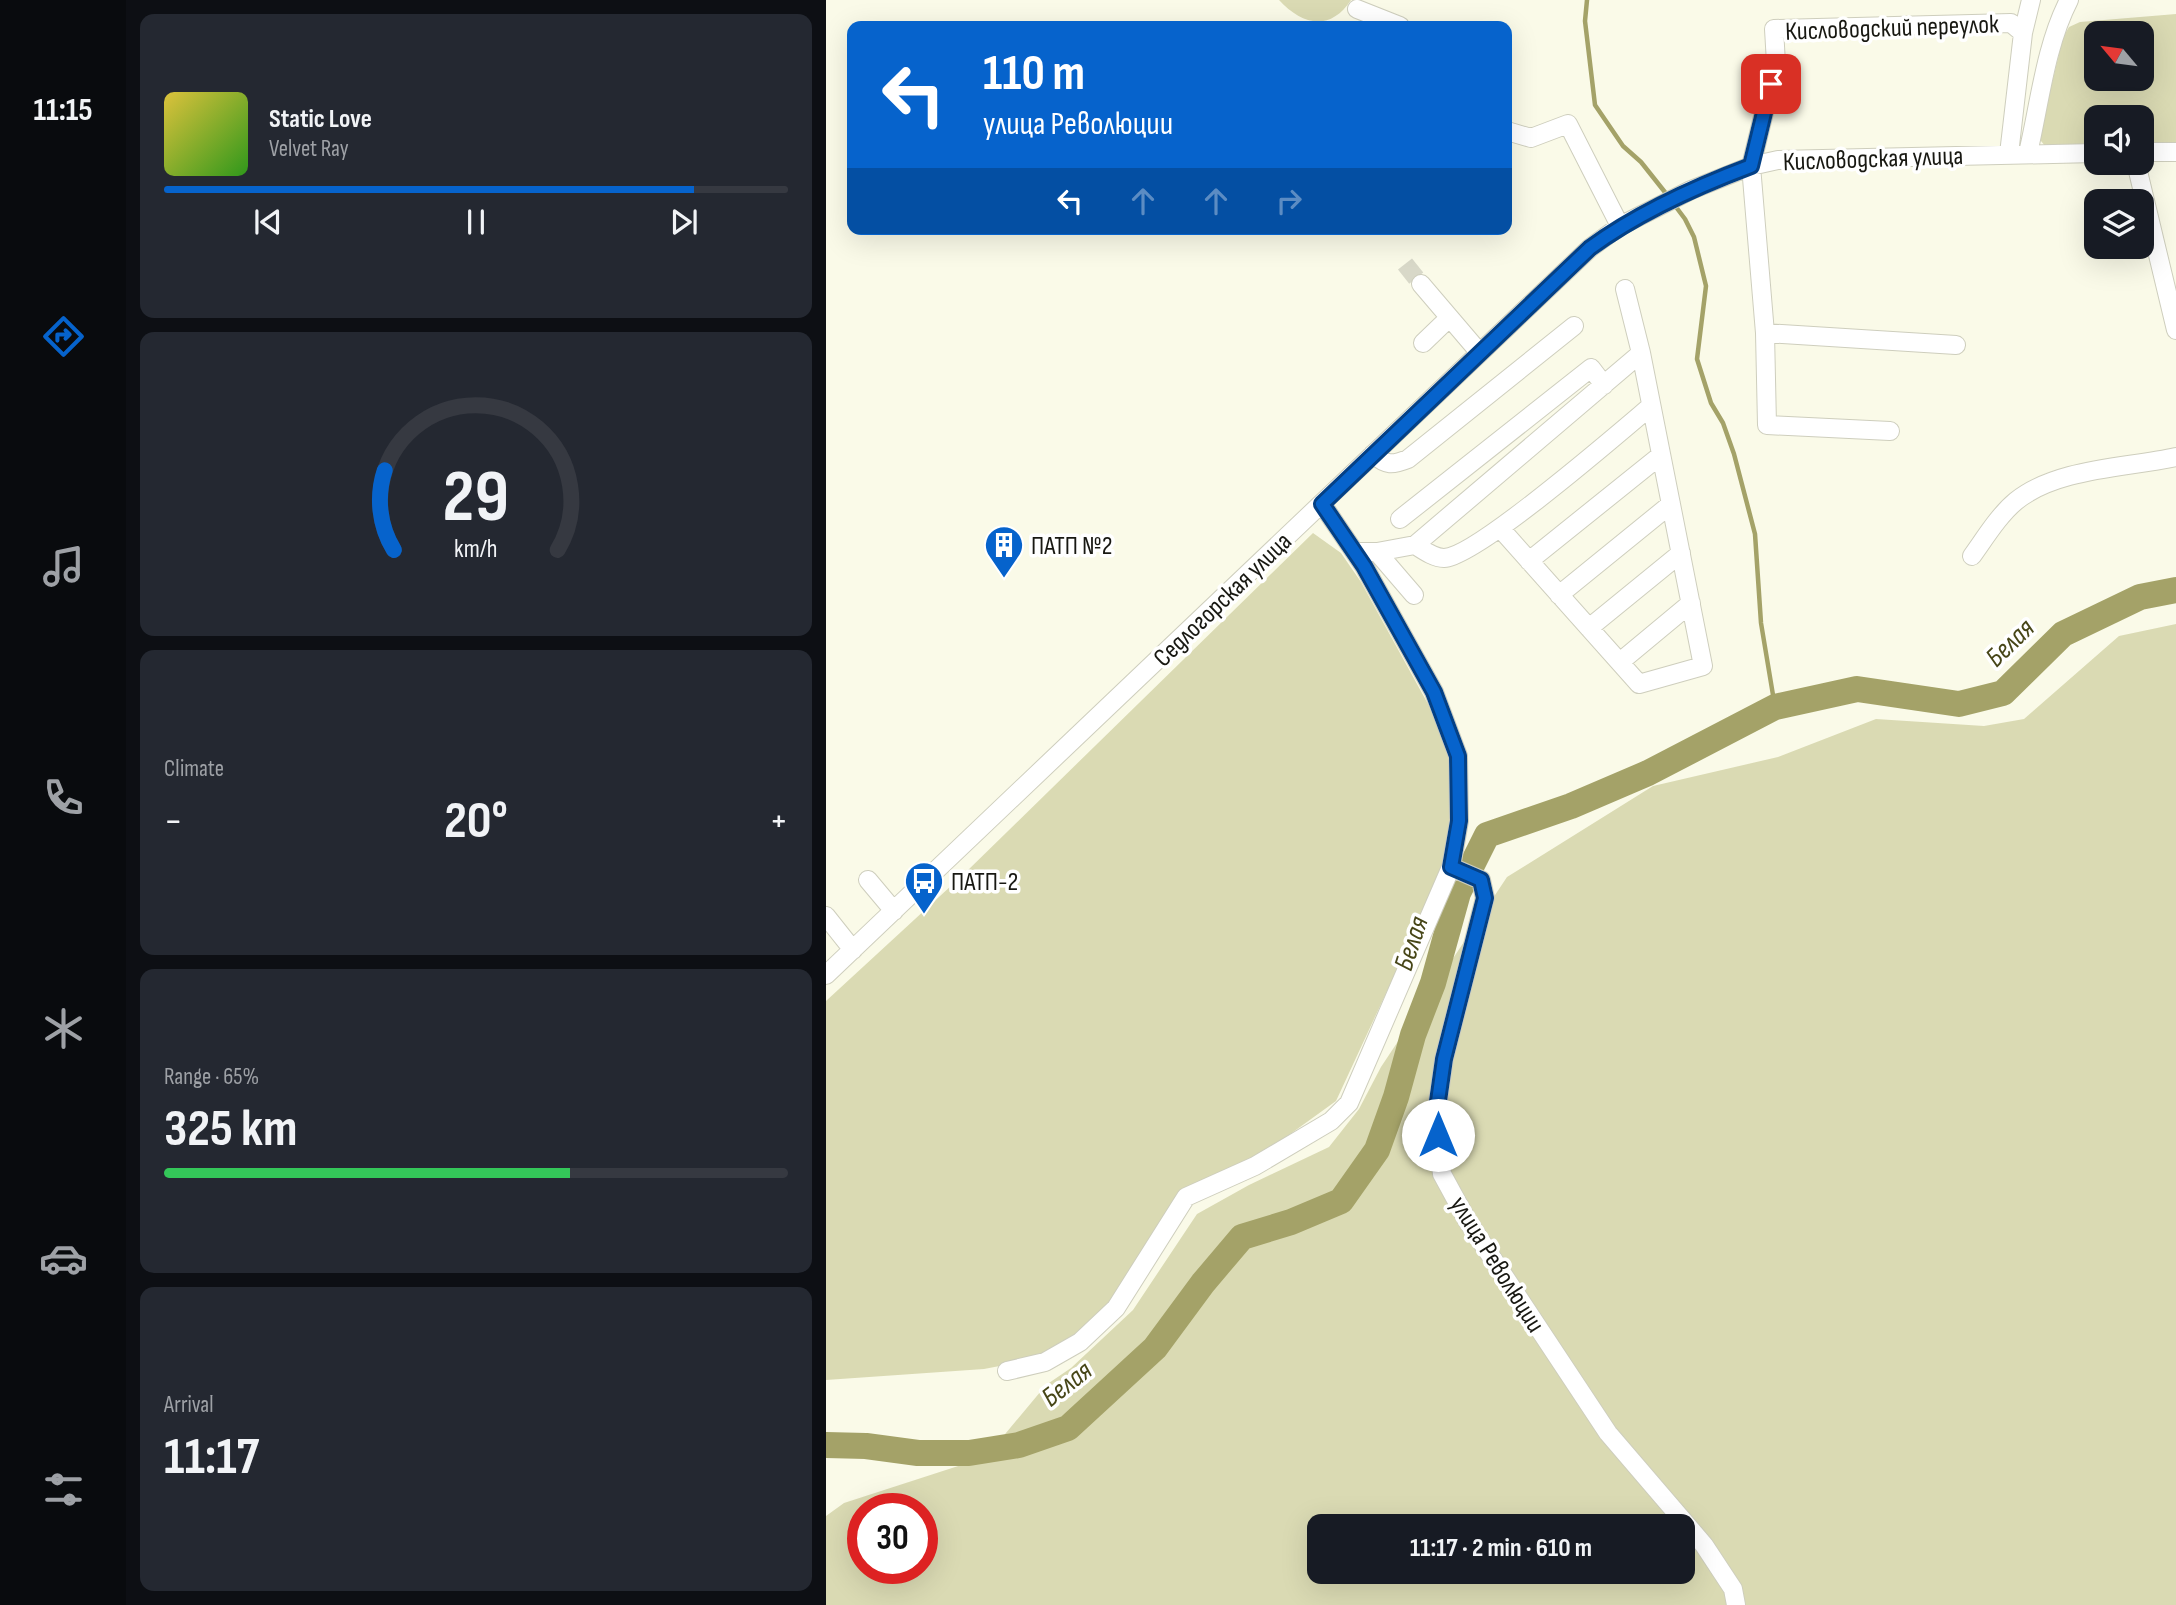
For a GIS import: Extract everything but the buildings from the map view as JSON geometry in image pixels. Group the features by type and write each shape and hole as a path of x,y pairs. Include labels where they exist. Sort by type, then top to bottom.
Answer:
{"street":[{"path":"2023,33 2031,0"},
{"path":"2028,153 2058,21 2069,0"},
{"path":"1357,9 1387,21"},
{"name":"Кисловодский переулок","path":"1751,166 1776,63 1774,29 2011,23 2023,33 2008,154"},
{"path":"1512,132 1531,138 1568,124 1620,226"},
{"path":"2154,152 2176,152"},
{"name":"Кисловодская улица","path":"1620,226 1691,190 1751,166 1778,160 2084,153"},
{"path":"1751,166 1765,333 1767,425 1890,431"},
{"path":"2139,175 2176,328"},
{"name":"Седлогорская улица","path":"826,975 1479,352 1590,248 1620,226"},
{"path":"1421,284 1479,352"},
{"path":"1500,528 1639,684 1703,666 1641,353 1625,289"},
{"path":"1423,343 1449,318"},
{"path":"1373,454 1383,463 1393,465 1408,459 1574,326"},
{"path":"1765,333 1956,345"},
{"path":"1355,552 1377,552 1415,545 1641,353"},
{"path":"1400,519 1591,368 1604,385"},
{"path":"1415,545 1443,558 1460,554 1500,528 1651,406"},
{"path":"1519,425 1535,444"},
{"path":"1529,561 1661,455"},
{"path":"1972,556 2015,502 2034,490 2057,480 2176,457"},
{"path":"1007,1371 1045,1362 1080,1342 1116,1308 1186,1197 1255,1166 1331,1121 1349,1102 1451,867 1459,821 1458,756 1434,692 1355,552 1322,504"},
{"path":"1559,595 1671,504"},
{"path":"1377,552 1414,595"},
{"path":"1589,628 1681,553"},
{"path":"1620,662 1691,603"},
{"name":"улица Революции","path":"1451,867 1481,880 1485,898 1444,1059 1436,1115 1442,1174 1467,1220 1608,1433 1704,1545 1733,1590 1736,1605"},
{"path":"868,880 894,911"},
{"path":"826,916 853,950"}],"green space":[{"path":"1279,0 1351,0 1334,17 1316,21 1297,15"},
{"path":"2176,14 2176,146 2154,146 2154,105 2084,105 2084,147 2046,147 2041,141 2040,133 2063,37 2069,27 2084,22 2084,91 2154,91 2154,21 2092,21"},
{"path":"1313,533 1341,553 1361,582 1428,704 1449,755 1451,800 1448,847 1432,894 1336,1101 1282,1140 1224,1174 1179,1194 1121,1290 1082,1335 1036,1359 984,1369 826,1380 826,1001 965,873"},
{"path":"2176,624 2176,1605 826,1605 826,1516 847,1502 847,1584 938,1584 938,1493 875,1493 986,1457 1046,1385 1071,1368 1133,1310 1197,1214 1249,1185 1329,1147 1359,1109 1381,1067 1507,877 1653,786 1778,757 1876,719 1984,726 2024,719 2119,636"}],"waterway":[{"path":"1587,0 1585,21 1595,105 1623,146 1641,162 1668,196"},
{"path":"1673,203 1694,237 1706,286 1697,359 1711,403 1723,423 1734,454 1755,534 1761,623 1775,707"},
{"name":"Белая","path":"826,1445 866,1446 918,1453 969,1453 1019,1445 1068,1428 1155,1348 1203,1283 1242,1237 1291,1222 1341,1201 1377,1150 1396,1097 1413,1035 1433,983 1458,893 1487,835 1571,806 1648,773 1775,707 1857,689 1959,704 2003,693 2063,634 2140,597 2176,590"}],"tunnel":[{"path":"1405,264 1421,284"}],"place":[{"name":"ПАТП №2","path":"1004,579"},
{"name":"ПАТП-2","path":"924,915"}],"route":[{"path":"1438,1135 1436,1115 1444,1059 1485,898 1481,880 1451,867 1459,821 1458,756 1434,692 1364,566 1322,504 1590,248 1620,226 1691,190 1751,166 1771,84"}]}
